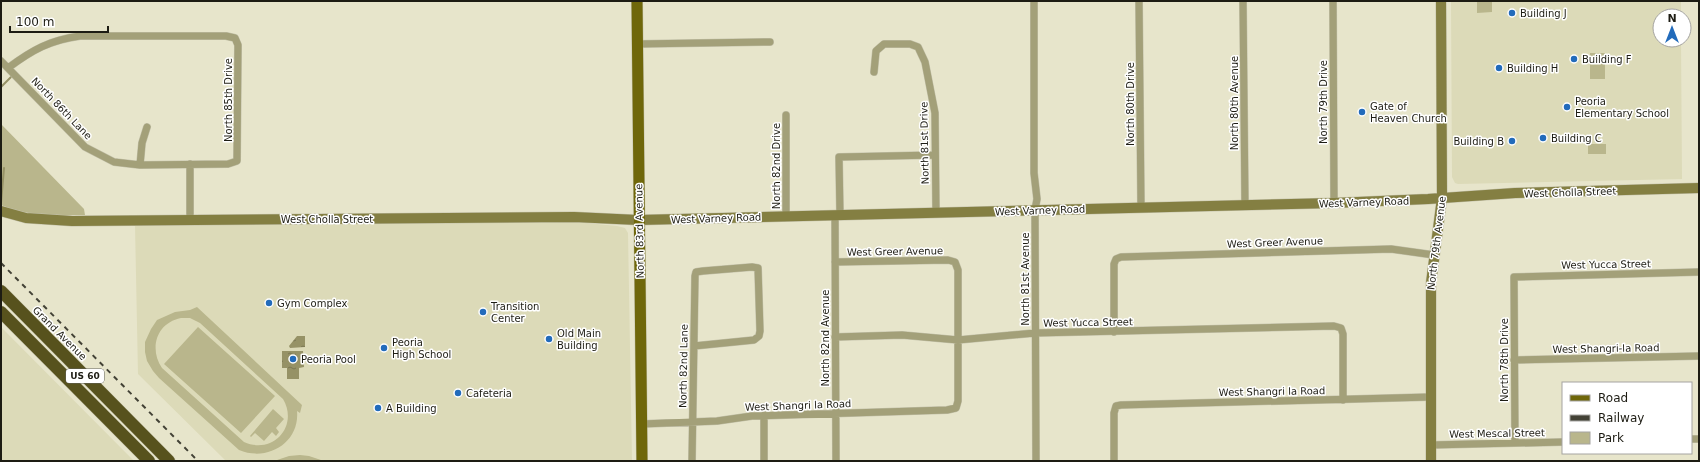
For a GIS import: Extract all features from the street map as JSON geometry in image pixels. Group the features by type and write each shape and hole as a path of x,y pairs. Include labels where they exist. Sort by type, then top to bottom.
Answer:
{"highway":[{"name":"Grand Avenue","path":"1,291 169,461"},
{"name":"US 60","path":"1,312 149,461"}],"main road":[{"name":"North 83rd Avenue","path":"637,1 638,220 642,461"}],"street":[{"name":"North 81st Avenue","path":"1034,1 1034,173 1037,199 1035,210 1036,461"},
{"name":"North 80th Drive","path":"1140,1 1141,208"},
{"name":"North 80th Avenue","path":"1243,1 1245,206"},
{"name":"North 79th Drive","path":"1332,1 1334,203"},
{"name":"North 79th Avenue","path":"1431,461 1430,293 1442,198 1442,1"},
{"name":"North 85th Drive","path":"8,68 30,51 72,37 226,36 235,38 238,45 237,161 228,164 190,164"},
{"path":"637,44 770,42"},
{"name":"North 81st Drive","path":"874,72 874,57 876,51 879,47 890,43 910,44 918,47 925,62 934,103 936,213"},
{"name":"North 86th Lane","path":"1,61 85,147 114,162 140,165"},
{"name":"North 82nd Drive","path":"786,115 786,216"},
{"path":"147,127 142,143 140,165 190,164 190,219"},
{"name":"North 82nd Avenue","path":"836,461 835,262 839,157 935,155"},
{"name":"West Cholla Street","path":"1442,198 1515,193 1699,188"},
{"name":"West Varney Road","path":"638,220 1245,206 1442,198"},
{"name":"West Cholla Street","path":"1,211 15,216 38,220 72,221 574,217 638,220"},
{"name":"West Greer Avenue","path":"1114,332 1114,264 1116,259 1121,257 1391,249 1434,255"},
{"name":"West Greer Avenue","path":"835,262 948,260 955,262 958,270 958,340"},
{"name":"North 82nd Lane","path":"692,461 695,276 696,272 752,266 758,268 760,316 759,336 754,340 694,346"},
{"name":"West Yucca Street","path":"1514,277 1699,272"},
{"name":"North 78th Drive","path":"1514,277 1514,443"},
{"name":"West Yucca Street","path":"835,337 902,335 958,340 1035,333 1334,326 1341,328 1343,334 1343,400"},
{"name":"West Shangri la Road","path":"642,424 692,423 764,415 947,410 956,408 958,401 958,340"},
{"name":"West Shangri-la Road","path":"1514,360 1699,356"},
{"name":"West Shangri la Road","path":"1114,461 1114,413 1116,406 1430,397"},
{"path":"764,415 764,461"},
{"name":"West Mescal Street","path":"1431,445 1562,442"}],"shaded area":[{"name":"Peoria Elementary School","path":"1451,1 1681,1 1681,8 1652,8 1652,48 1681,48 1682,179 1458,184 1455,183 1452,177"},
{"name":"Peoria High School","path":"577,222 617,226 625,228 628,233 632,461 226,461 138,374 135,225"},
{"path":"1,327 134,461 1,461"}],"green space":[{"path":"1477,1 1492,1 1492,12 1477,13"},
{"path":"1590,53 1605,53 1605,79 1590,79"},
{"path":"1,124 84,209 85,215 53,215 21,212 1,205"},
{"path":"1588,144 1606,144 1606,154 1588,154"},
{"path":"197,307 302,405 300,413 297,411 297,422 293,432 287,441 280,447 260,453 250,453 239,450 153,371 147,361 145,352 145,342 151,329 157,320 175,312 190,310","holes":["181,318 190,318 200,323 283,399 287,409 288,419 280,436 265,445 255,445 244,442 162,368 156,353 157,338 166,325 172,321"]},
{"path":"198,327 275,396 241,433 164,364"},
{"path":"273,409 284,419 276,428 279,432 276,436 272,432 264,441 255,433 251,437 250,436"},
{"path":"289,456 309,456 324,461 274,461"}],"water":[{"path":"297,336 305,336 305,347 290,348 289,346"},
{"name":"Peoria Pool","path":"282,351 303,351 304,367 299,368 299,379 287,379 287,368 282,368"}],"waterway":[{"path":"1,87 13,75"},
{"path":"1,203 4,168"}],"railway":[{"path":"1,263 198,461"}],"place":[{"name":"Building J","path":"1512,13"},
{"name":"Building F","path":"1574,59"},
{"name":"Building H","path":"1499,68"},
{"name":"Peoria Elementary School","path":"1567,107"},
{"name":"Gate of Heaven Church","path":"1362,112"},
{"name":"Building C","path":"1543,138"},
{"name":"Building B","path":"1512,141"},
{"name":"Gym Complex","path":"269,303"},
{"name":"Transition Center","path":"483,312"},
{"name":"Old Main Building","path":"549,339"},
{"name":"Peoria High School","path":"384,348"},
{"name":"Peoria Pool","path":"293,359"},
{"name":"Cafeteria","path":"458,393"},
{"name":"A Building","path":"378,408"}]}
